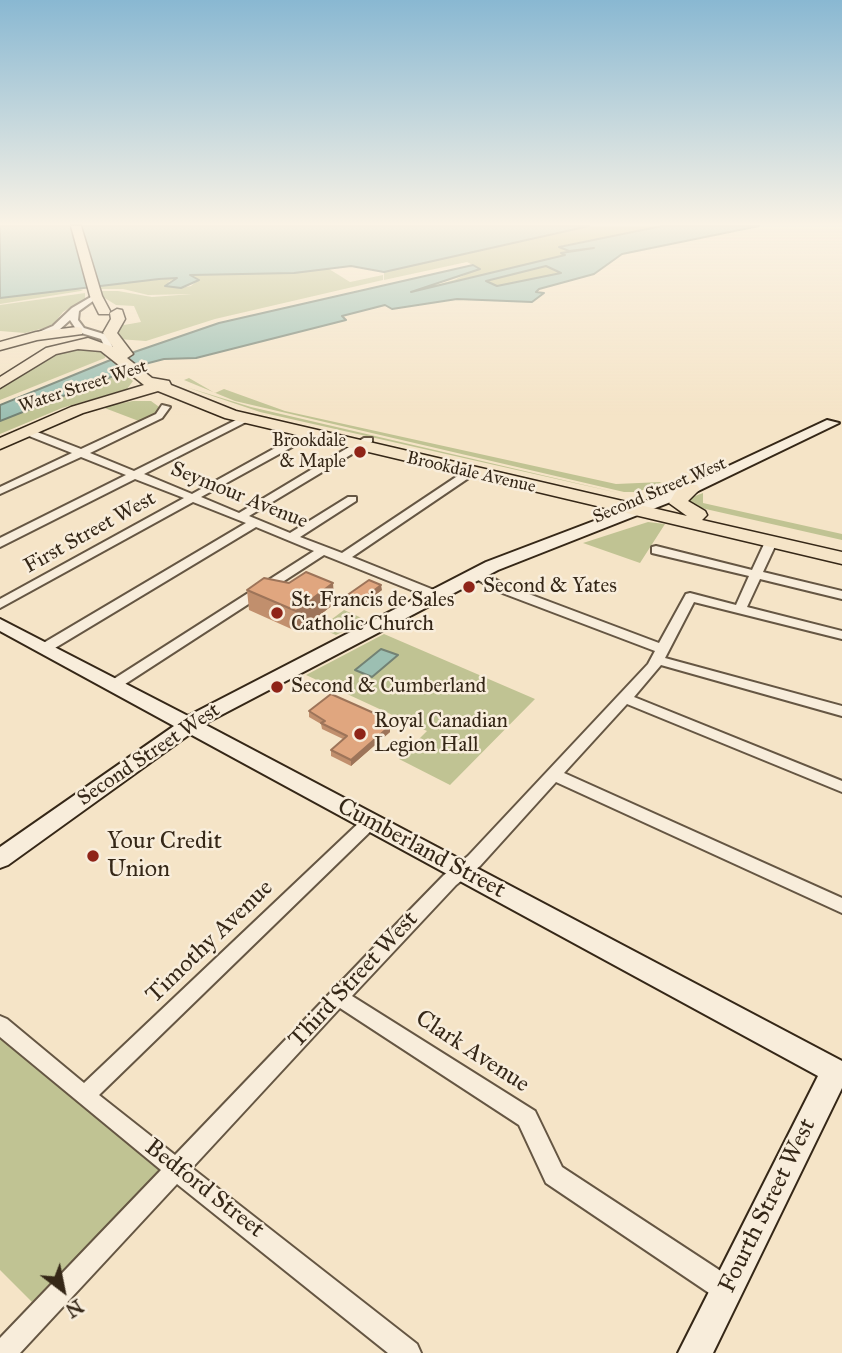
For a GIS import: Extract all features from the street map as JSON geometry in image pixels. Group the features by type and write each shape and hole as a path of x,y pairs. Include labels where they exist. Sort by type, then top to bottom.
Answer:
{"main road":[{"path":"0,384 48,352 75,344 113,347 110,331 118,319 109,314 94,289"},
{"path":"0,334 36,336 83,331 109,314"},
{"path":"0,346 36,336"},
{"name":"Brookdale Avenue","path":"113,347 157,388 238,417 308,434 364,443 636,506 842,558"},
{"path":"157,388 165,407"},
{"name":"Brookdale Avenue","path":"157,388 469,473 636,506 698,515 842,548"},
{"name":"Water Street West","path":"0,444 94,405 157,388"},
{"name":"Water Street West","path":"0,436 56,412 157,388"},
{"name":"Second Street West","path":"0,859 189,724 435,594 489,574 528,545 691,489 837,421"},
{"name":"Second Street West","path":"636,506 754,451 837,421"},
{"path":"691,489 682,495 678,503 698,515"},
{"name":"Cumberland Street","path":"0,624 840,1069"},
{"name":"Fourth Street West","path":"695,1353 840,1069"}],"street":[{"path":"36,336 56,328 96,295"},
{"path":"74,312 75,323 83,331 113,347"},
{"path":"0,491 148,422 159,416 165,407"},
{"path":"0,542 134,475 238,417"},
{"name":"Seymour Avenue","path":"28,432 435,594"},
{"name":"First Street West","path":"0,604 308,434"},
{"path":"240,517 364,443"},
{"path":"343,558 469,473"},
{"path":"292,537 352,499"},
{"path":"45,648 255,523"},
{"path":"771,542 740,610 842,635"},
{"path":"114,685 323,550"},
{"path":"656,550 842,594"},
{"path":"489,574 501,588 616,628 662,651 842,711"},
{"name":"Third Street West","path":"3,1353 624,698 662,651 690,597 740,610"},
{"path":"624,698 842,788"},
{"path":"553,774 842,906"},
{"name":"Timothy Avenue","path":"84,1096 370,822"},
{"name":"Clark Avenue","path":"338,997 527,1118 554,1175 727,1290"},
{"name":"Bedford Street","path":"0,1025 84,1096 408,1353"}],"green space":[{"path":"67,289 83,290 0,304 0,298"},
{"path":"124,289 344,289 215,319 146,341 118,339 114,334 121,318 124,325 141,322 134,306 116,305 103,297 101,291 152,297 192,294 148,295"},
{"path":"85,293 85,299 63,312 52,326 25,333 0,331 0,305"},
{"path":"90,347 106,352 105,358 0,400 0,388 19,375 60,351"},
{"path":"122,372 133,381 127,389 62,408 0,434 0,421"},
{"path":"189,378 214,392 184,380"},
{"path":"186,387 251,407 623,494 260,412"},
{"path":"224,389 285,411 616,484 662,482 638,492 624,492 235,401 215,393"},
{"path":"133,401 151,401 162,409 144,423 102,407"},
{"path":"703,493 703,503 842,534 842,540 688,505 687,499"},
{"path":"648,522 665,524 640,563 583,543"},
{"path":"344,610 366,620 336,635 329,632 328,622"},
{"path":"384,634 535,699 450,785 399,759 427,731 306,675"},
{"path":"0,1038 160,1171 32,1302 0,1270"}],"shaded area":[{"path":"0,289 74,289 0,298"},
{"path":"367,289 420,289 411,292 423,289 539,289 536,292 544,293 532,302 457,299 392,309 385,305 342,316 346,320 196,358 164,359 141,365 0,421 0,405 108,361 219,323"},
{"path":"381,649 398,655 372,677 355,670"}],"building":[{"path":"306,572 333,583 296,611 247,590 264,578 289,583"},
{"path":"369,580 381,585 359,602 346,596"},
{"name":"Royal Canadian Legion Hall","path":"331,694 385,718 381,722 390,726 351,760 331,750 347,736 321,723 325,721 309,711"}],"place":[{"name":"Brookdale & Maple","path":"360,452"},
{"name":"Second & Yates","path":"469,587"},
{"name":"St. Francis de Sales Catholic Church","path":"277,613"},
{"name":"Second & Cumberland","path":"277,687"},
{"name":"Royal Canadian Legion Hall","path":"360,734"},
{"name":"Your Credit Union","path":"93,856"}]}
